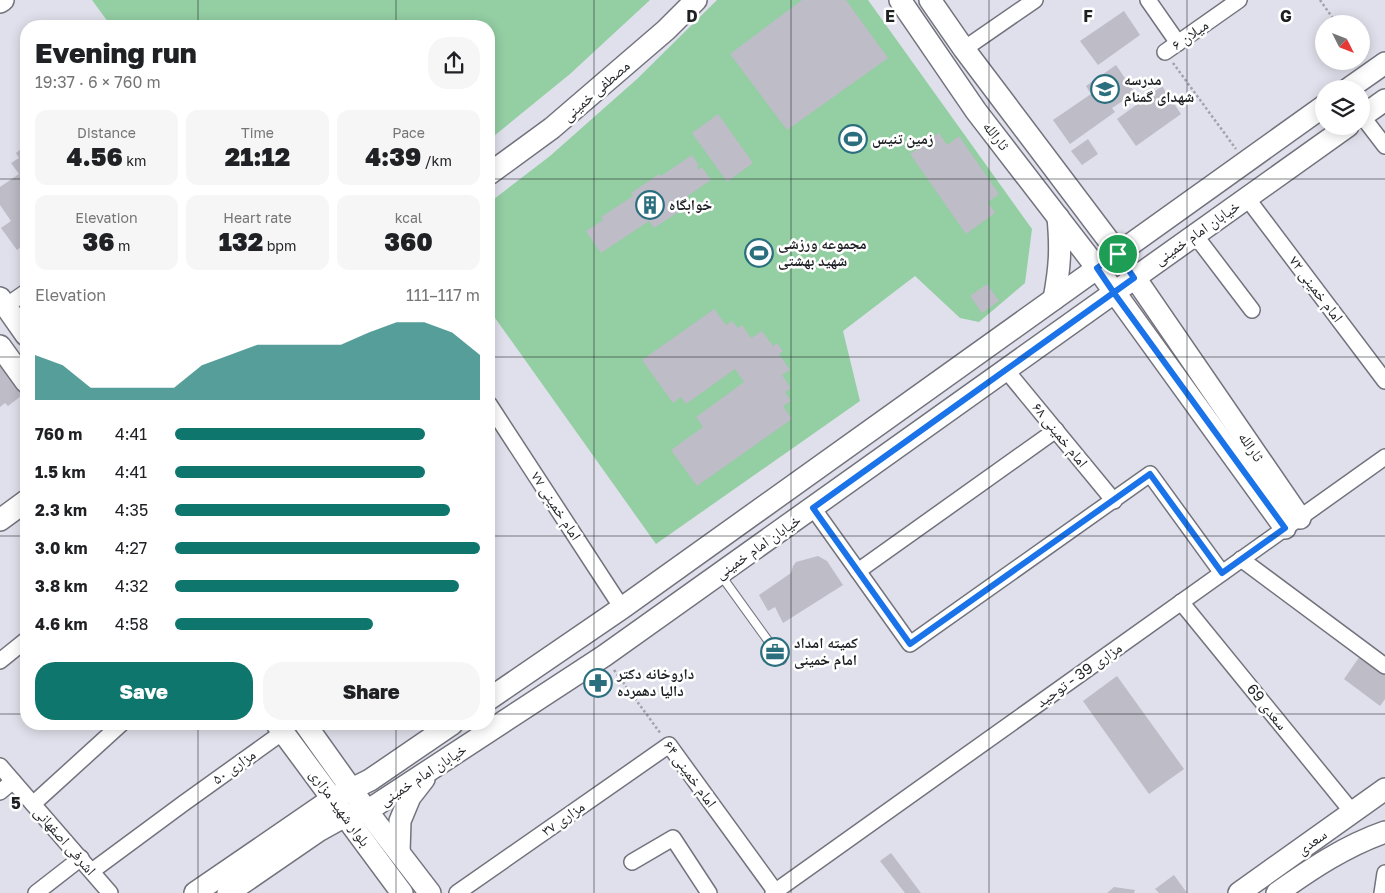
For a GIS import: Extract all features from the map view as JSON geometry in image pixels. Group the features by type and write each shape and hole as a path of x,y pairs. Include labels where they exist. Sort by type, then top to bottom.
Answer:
{"main road":[{"name":"مصطفی خمینی","path":"495,170 552,128 666,30 696,0"},
{"name":"ثارالله","path":"900,0 976,111 1097,268 1114,293 1293,523"},
{"name":"ثارالله","path":"930,0 964,49 1118,254 1293,523"},
{"path":"1361,80 1385,63"},
{"name":"خیابان امام خمینی","path":"1370,111 1385,100"},
{"name":"خیابان امام خمینی","path":"495,695 622,608 1315,112"},
{"name":"خیابان امام خمینی","path":"495,727 604,656 1336,135"},
{"path":"1054,299 1061,258 1058,217"},
{"path":"3,302 20,326"},
{"path":"0,346 20,374"},
{"path":"0,520 20,505"},
{"name":"بلوار شهید مزاری","path":"281,730 402,893"},
{"name":"بلوار شهید مزاری","path":"309,730 367,811 430,893"},
{"name":"خیابان امام خمینی","path":"228,893 318,831 352,789 370,780 443,730"},
{"name":"خیابان امام خمینی","path":"195,893 339,807 367,811 491,730"},
{"path":"399,852 400,821 410,797 431,769"},
{"name":"سعدی","path":"1239,893 1385,789"},
{"name":"سعدی","path":"1287,890 1318,864 1366,839 1385,832"}],"street":[{"path":"964,49 1035,0"},
{"path":"1148,0 1178,43"},
{"name":"میلان ۶","path":"1165,52 1239,0"},
{"path":"1370,132 1385,146"},
{"name":"امام خمینی ۷۲","path":"1247,198 1385,381"},
{"path":"1195,235 1252,310"},
{"path":"3,302 20,295"},
{"name":"امام خمینی ۶۸","path":"1006,370 1114,501"},
{"name":"امام خمینی ۷۷","path":"495,413 622,608"},
{"path":"858,571 1056,430"},
{"name":"مزاری 39 - توحید","path":"774,892 1385,457"},
{"path":"813,508 910,644 1150,474 1222,573"},
{"path":"1242,559 1385,666"},
{"name":"سعدی 69","path":"1181,602 1353,812"},
{"path":"0,661 20,645"},
{"path":"33,804 114,730"},
{"name":"مزاری ۵۰","path":"92,871 184,803 277,730"},
{"name":"امام خمینی ۶۴","path":"669,745 774,892"},
{"name":"مزاری ۳۷","path":"457,893 669,745"},
{"name":"اشرفی اصفهانی","path":"0,766 110,893"},
{"path":"0,792 14,781"},
{"path":"632,862 673,838 709,893"},
{"path":"36,893 80,858"},
{"path":"1382,893 1385,872"}],"lane":[{"path":"720,574 782,660"}],"path":[{"path":"1320,0 1331,15"},
{"path":"1165,52 1246,162"},
{"name":"امام خمینی ۶۴","path":"604,656 669,745"}],"green space":[{"path":"92,0 650,0 570,74 495,135 495,20 107,20"},
{"name":"مجموعه ورزشی شهید بهشتی","path":"717,0 868,0 1032,229 1025,283 979,322 960,318 915,276 843,331 860,401 656,544 495,318 495,198 550,156 637,79"}],"building":[{"path":"802,0 846,0 888,58 787,130 730,54"},
{"path":"1124,11 1140,35 1098,65 1080,41"},
{"path":"1116,65 1135,93 1112,108 1115,112 1070,144 1053,120 1091,94 1086,86"},
{"path":"1162,86 1181,114 1136,146 1117,119"},
{"path":"718,114 753,163 727,182 692,133"},
{"path":"939,133 947,145 959,136 999,194 988,202 995,213 966,234 910,154"},
{"path":"1088,139 1098,154 1082,165 1071,151"},
{"path":"20,150 20,248 17,250 1,228 11,221 0,205 0,187 19,174 11,163 19,158 16,153"},
{"name":"خوابگاه","path":"692,155 699,165 697,167 699,170 702,167 711,180 679,202 683,209 654,228 649,221 601,253 586,231 603,220 601,217 633,196 631,193"},
{"path":"987,284 999,301 982,313 970,296"},
{"path":"714,309 726,325 732,321 738,328 742,325 751,338 762,331 773,346 777,343 783,351 779,354 790,370 782,375 791,388 785,392 791,401 783,406 792,419 697,486 671,450 703,427 696,417 744,382 735,369 686,404 681,397 673,403 642,360"},
{"path":"0,360 20,386 20,397 8,406 5,403 0,407"},
{"path":"818,556 827,561 843,585 783,623 775,607 768,611 759,595 791,573 796,562"},
{"path":"1360,656 1385,675 1385,699 1380,706 1344,679"},
{"path":"1117,676 1184,769 1149,794 1083,701"},
{"path":"891,853 921,893 905,893 880,861"},
{"path":"1174,875 1187,893 1159,893 1155,889"},
{"path":"1114,887 1135,890 1134,893 1107,893"}],"place":[{"name":"مدرسه شهدای گمنام","path":"1105,89"},
{"name":"زمین تنیس","path":"853,139"},
{"name":"خوابگاه","path":"650,205"},
{"name":"مجموعه ورزشی شهید بهشتی","path":"759,253"},
{"name":"کمیته امداد امام خمینی","path":"775,652"},
{"name":"داروخانه دکتر دالیا دهمرده","path":"598,683"}],"route":[{"path":"1118,254 1097,268 1114,293 1285,528 1222,573 1150,474 910,644 813,508 1114,293 1134,278 1118,254"}]}
